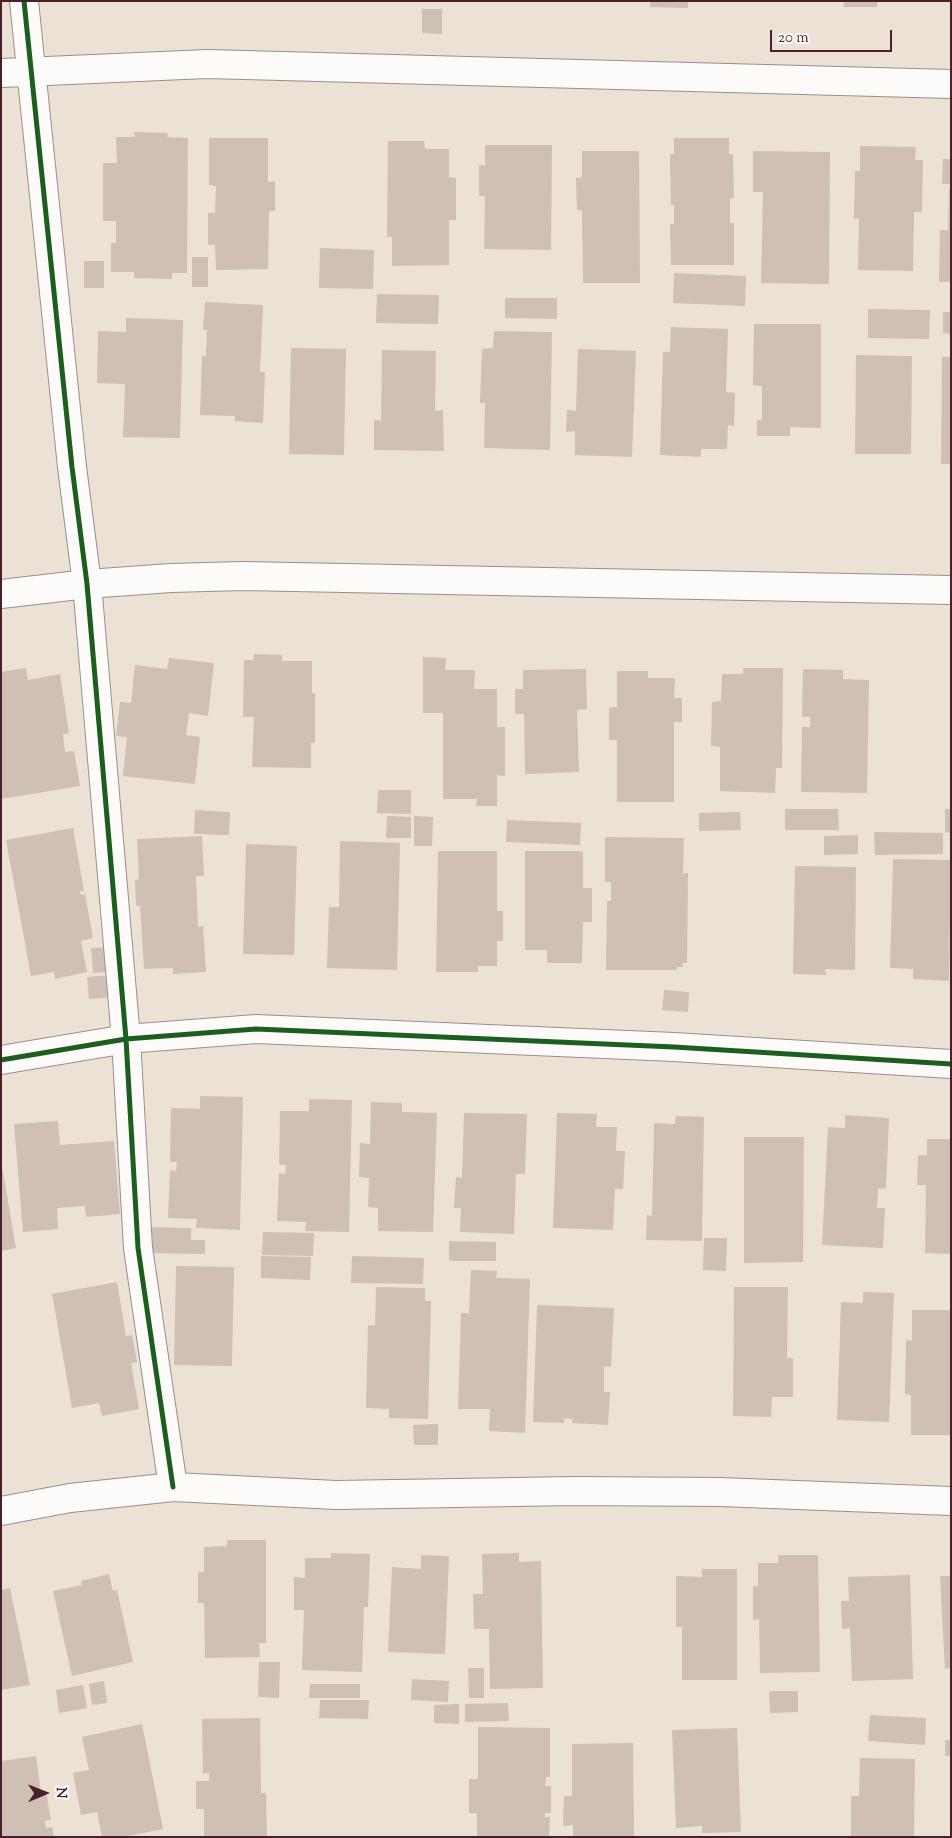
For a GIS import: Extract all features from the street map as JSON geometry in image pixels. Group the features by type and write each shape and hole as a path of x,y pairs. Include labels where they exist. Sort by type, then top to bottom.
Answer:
{"street":[{"path":"24,1 33,71 72,468 87,584 126,1039 138,1248 173,1487"},
{"path":"1,73 207,64 951,84"},
{"path":"1,594 87,584 172,578 243,576 951,590"},
{"path":"1,1060 126,1039 256,1029 665,1046 951,1064"},
{"path":"1,1511 70,1498 173,1487 336,1495 574,1491 720,1492 951,1501"}],"building":[{"path":"650,1 688,1 688,8 650,7"},
{"path":"844,1 877,1 877,7 843,7"},
{"path":"422,9 442,9 442,34 422,33"},
{"path":"134,132 168,133 167,137 188,138 187,273 172,273 172,279 134,278 134,272 111,272 111,243 116,243 116,221 103,221 103,163 117,163 116,137 135,137"},
{"path":"209,138 268,138 268,182 275,181 275,211 269,211 268,269 216,270 215,245 208,245 208,213 215,213 216,186 209,185"},
{"path":"674,138 729,138 729,154 733,154 734,198 730,198 730,223 734,223 734,265 671,265 670,224 674,224 674,205 671,205 670,154 674,154"},
{"path":"388,141 424,141 425,149 449,149 449,177 456,178 456,220 449,220 449,265 392,266 392,237 387,237"},
{"path":"485,145 552,145 551,250 484,249 485,196 479,196 479,165 485,165"},
{"path":"860,146 916,147 915,160 923,160 922,212 914,212 913,271 858,270 859,218 854,219 855,171 860,171"},
{"path":"582,151 639,151 640,283 583,283 582,210 577,210 576,178 582,177"},
{"path":"753,151 830,152 829,284 761,283 763,192 753,192"},
{"path":"943,159 951,159 951,184 942,184"},
{"path":"949,189 951,189 951,282 939,282 940,230 948,230"},
{"path":"320,248 374,250 373,289 319,288"},
{"path":"192,257 208,257 208,287 192,287"},
{"path":"84,261 104,261 104,288 84,288"},
{"path":"674,273 746,276 745,306 673,303"},
{"path":"377,294 439,295 438,324 376,323"},
{"path":"505,298 557,298 557,319 505,318"},
{"path":"205,302 263,305 260,372 265,372 263,423 235,421 235,416 200,415 202,356 206,356 207,330 203,330"},
{"path":"868,309 930,310 929,339 868,338"},
{"path":"943,312 951,312 951,334 943,333"},
{"path":"126,318 183,320 180,438 123,437 125,384 97,383 98,331 126,332"},
{"path":"754,324 821,324 821,428 790,427 790,436 757,436 757,420 762,420 762,386 753,385"},
{"path":"671,327 728,329 726,392 735,393 734,426 728,425 727,449 701,449 701,457 660,455 663,352 670,352"},
{"path":"494,331 552,332 550,450 484,448 485,403 480,403 482,349 493,348"},
{"path":"291,348 346,349 344,455 289,454"},
{"path":"578,349 636,351 632,457 575,455 575,431 566,432 567,410 576,411"},
{"path":"382,350 436,351 435,411 443,410 444,451 374,450 374,420 381,421"},
{"path":"856,355 912,356 911,454 855,454"},
{"path":"942,357 951,357 951,464 941,464"},
{"path":"254,654 282,655 282,661 312,661 312,693 315,693 315,743 311,743 311,768 252,767 254,717 243,717 244,660 253,660"},
{"path":"423,657 446,658 445,670 475,670 474,689 497,689 497,727 505,727 505,776 497,775 497,806 476,806 477,799 443,799 443,713 423,713"},
{"path":"169,658 214,663 208,716 189,713 186,735 200,737 195,784 123,776 127,737 116,736 120,702 131,703 135,665 167,669"},
{"path":"26,668 28,680 60,674 69,733 63,734 65,752 74,751 80,786 1,799 1,672"},
{"path":"743,668 783,668 782,768 776,768 775,793 720,791 720,747 711,746 712,702 721,701 722,674 743,674"},
{"path":"586,669 587,709 577,710 579,772 525,774 524,714 515,714 515,689 523,689 523,670"},
{"path":"803,669 843,670 843,679 869,680 867,793 801,792 802,727 810,727 810,717 802,717"},
{"path":"617,671 648,671 648,678 675,678 674,698 682,698 682,722 674,722 674,802 617,802 617,740 609,740 609,707 617,707"},
{"path":"378,790 411,790 411,814 377,813"},
{"path":"785,809 838,809 839,830 785,830"},
{"path":"945,809 951,809 951,833 945,832"},
{"path":"195,810 230,812 229,835 194,834"},
{"path":"740,812 741,830 699,831 699,813"},
{"path":"387,816 411,817 411,838 386,838"},
{"path":"414,816 433,817 432,846 414,846"},
{"path":"507,820 581,823 580,845 506,842"},
{"path":"73,828 84,891 80,891 81,895 85,894 93,938 81,941 87,972 55,979 54,972 31,976 6,840"},
{"path":"874,832 943,833 943,854 875,855"},
{"path":"858,835 858,854 824,855 824,836"},
{"path":"202,836 204,876 196,876 198,927 203,926 206,972 173,974 173,968 144,969 140,906 136,906 135,880 139,879 137,839"},
{"path":"605,837 684,838 683,873 688,873 687,963 682,963 683,967 677,967 677,970 606,970 607,901 611,901 611,882 605,882"},
{"path":"340,841 400,843 397,970 327,968 329,907 339,907"},
{"path":"246,844 297,846 294,955 243,954"},
{"path":"438,851 497,851 497,911 503,911 503,941 497,941 497,966 478,966 478,972 436,972"},
{"path":"525,851 583,851 583,888 592,888 592,922 583,922 582,963 547,963 547,950 525,950"},
{"path":"893,859 951,860 949,981 913,979 913,969 890,968"},
{"path":"795,866 856,867 855,970 825,969 826,975 793,974"},
{"path":"111,947 112,972 93,973 91,948"},
{"path":"112,975 113,997 89,999 87,977"},
{"path":"664,990 689,992 688,1012 662,1010"},
{"path":"200,1096 243,1097 240,1230 196,1228 197,1219 168,1218 170,1170 176,1171 177,1162 170,1162 171,1108 200,1109"},
{"path":"309,1099 352,1100 349,1232 305,1231 306,1222 277,1221 279,1173 285,1174 286,1165 279,1165 280,1111 309,1111"},
{"path":"371,1102 402,1103 402,1112 437,1113 433,1232 378,1231 378,1208 368,1207 369,1178 359,1177 360,1143 370,1144"},
{"path":"464,1113 527,1114 525,1174 516,1174 514,1234 460,1232 461,1208 454,1208 456,1177 462,1178"},
{"path":"557,1113 597,1114 596,1127 617,1127 616,1151 625,1151 623,1189 615,1189 613,1230 553,1228"},
{"path":"845,1115 889,1118 886,1188 878,1189 877,1208 885,1208 883,1248 822,1245 828,1127 845,1128"},
{"path":"676,1116 704,1117 702,1241 646,1240 647,1215 652,1216 654,1123 675,1124"},
{"path":"58,1121 60,1145 114,1141 120,1214 86,1217 85,1206 57,1208 58,1229 23,1232 14,1124"},
{"path":"744,1137 804,1137 803,1262 744,1263"},
{"path":"927,1139 951,1139 951,1254 925,1253 926,1185 917,1185 918,1155 927,1155"},
{"path":"1,1160 16,1248 1,1251"},
{"path":"146,1227 191,1228 191,1240 205,1240 205,1254 145,1253"},
{"path":"263,1232 314,1233 313,1256 262,1255"},
{"path":"704,1238 727,1238 726,1271 703,1270"},
{"path":"449,1241 496,1242 496,1261 449,1261"},
{"path":"261,1256 311,1257 310,1280 261,1278"},
{"path":"352,1256 424,1258 423,1284 351,1283"},
{"path":"176,1266 234,1267 232,1366 174,1365"},
{"path":"471,1270 497,1271 496,1278 530,1279 525,1433 489,1431 490,1409 458,1409 461,1313 469,1313"},
{"path":"117,1282 126,1336 132,1335 137,1362 131,1363 139,1409 102,1416 99,1403 72,1408 52,1294"},
{"path":"376,1287 425,1288 425,1301 431,1301 428,1419 389,1418 389,1409 366,1408 368,1325 375,1326"},
{"path":"734,1287 788,1287 787,1358 793,1358 793,1397 772,1397 771,1417 733,1416"},
{"path":"863,1292 894,1293 889,1422 837,1420 841,1302 863,1303"},
{"path":"537,1305 614,1308 611,1367 604,1366 604,1392 610,1392 608,1425 572,1423 573,1419 564,1418 564,1423 533,1422"},
{"path":"912,1310 951,1310 951,1435 911,1435 911,1395 905,1394 906,1340 912,1341"},
{"path":"438,1424 438,1445 414,1445 413,1425"},
{"path":"227,1540 266,1540 266,1643 259,1643 260,1657 205,1658 204,1603 198,1603 198,1572 204,1572 204,1547 227,1546"},
{"path":"331,1553 370,1554 368,1607 364,1607 362,1672 302,1670 304,1610 294,1610 294,1577 305,1578 305,1558 331,1558"},
{"path":"519,1553 519,1562 541,1561 543,1688 490,1689 489,1629 474,1629 473,1594 483,1594 482,1554"},
{"path":"421,1555 449,1556 445,1654 388,1652 392,1567 421,1569"},
{"path":"778,1555 818,1555 820,1672 760,1673 759,1619 753,1620 753,1586 758,1586 758,1563 778,1563"},
{"path":"702,1569 737,1569 737,1680 682,1680 682,1627 676,1627 676,1576 702,1577"},
{"path":"109,1574 113,1591 117,1590 133,1662 72,1676 53,1591 82,1585 81,1581"},
{"path":"910,1575 913,1679 852,1681 850,1628 842,1629 841,1601 849,1601 848,1577"},
{"path":"940,1576 951,1576 951,1668 945,1669"},
{"path":"10,1588 30,1685 1,1690 1,1590"},
{"path":"259,1662 280,1662 279,1698 258,1697"},
{"path":"468,1668 484,1668 484,1698 469,1698"},
{"path":"412,1679 449,1681 448,1702 411,1700"},
{"path":"104,1681 107,1703 92,1705 89,1684"},
{"path":"310,1684 360,1684 360,1698 309,1698"},
{"path":"83,1685 87,1708 59,1713 56,1690"},
{"path":"769,1691 798,1691 798,1712 770,1713"},
{"path":"320,1700 369,1700 368,1719 319,1718"},
{"path":"508,1703 509,1721 465,1722 465,1704"},
{"path":"459,1704 459,1724 434,1723 434,1705"},
{"path":"870,1715 926,1718 925,1745 868,1741"},
{"path":"260,1718 261,1793 266,1793 267,1837 204,1837 204,1809 196,1809 196,1781 209,1781 209,1773 203,1773 202,1719"},
{"path":"142,1724 163,1829 123,1837 102,1837 97,1812 81,1815 73,1773 89,1770 82,1737"},
{"path":"478,1727 550,1728 550,1777 546,1777 545,1786 551,1786 551,1813 545,1813 545,1817 550,1817 549,1837 477,1837 477,1813 469,1813 469,1779 478,1779"},
{"path":"737,1728 741,1832 702,1833 702,1826 676,1828 672,1730"},
{"path":"945,1740 951,1740 951,1756 945,1756"},
{"path":"633,1743 634,1837 573,1837 573,1825 563,1826 564,1796 572,1796 572,1744"},
{"path":"36,1756 41,1792 46,1791 51,1820 45,1821 46,1828 52,1827 54,1837 1,1837 1,1761"},
{"path":"860,1758 915,1759 914,1837 851,1837 851,1796 859,1796"}],"cycle path":[{"path":"24,1 72,467 87,584 126,1039 138,1248 173,1487"},
{"path":"1,1060 126,1039 256,1029 674,1047 951,1064"}]}
